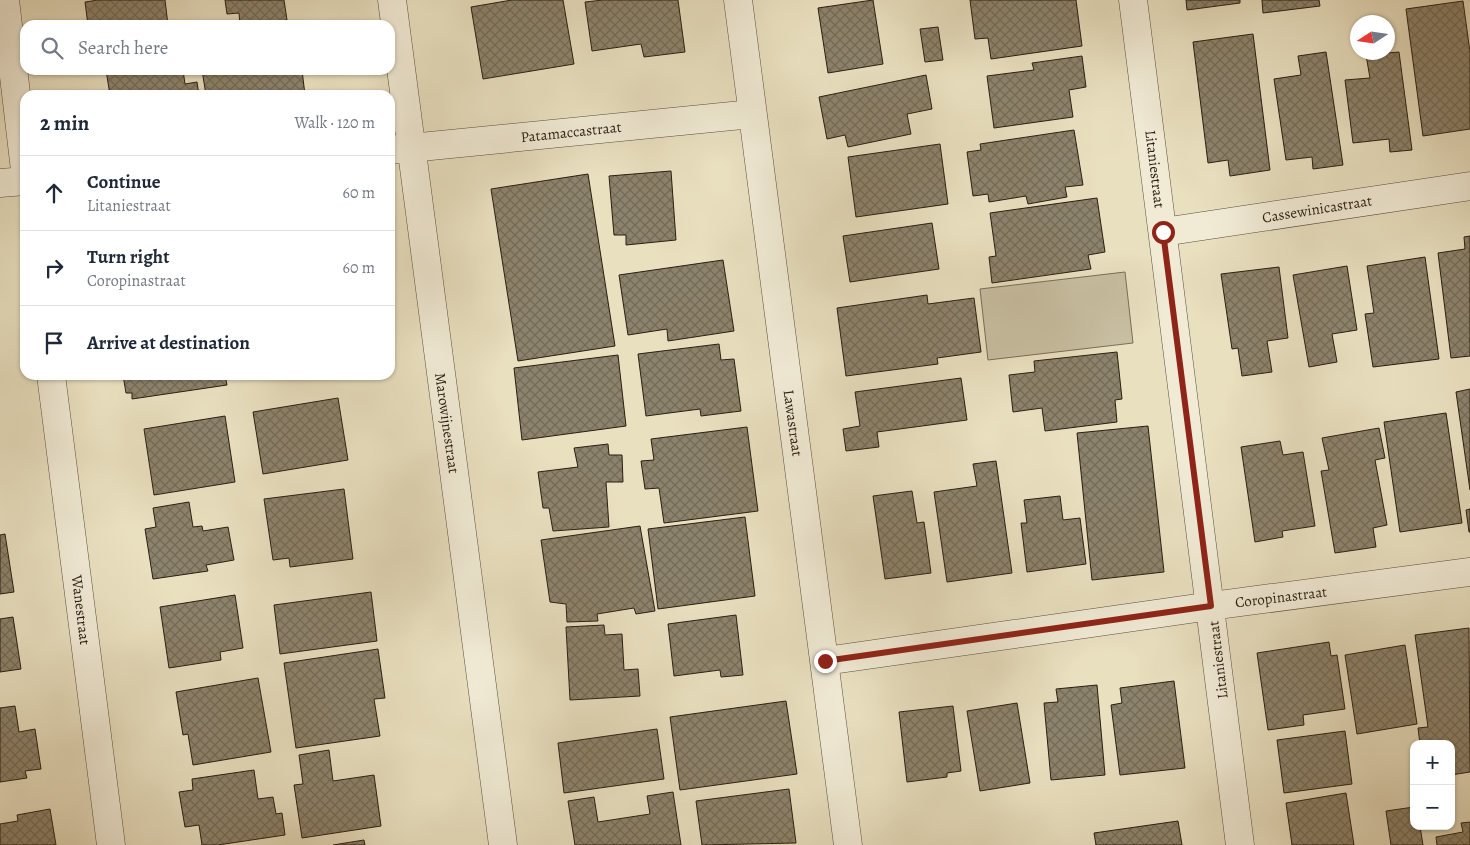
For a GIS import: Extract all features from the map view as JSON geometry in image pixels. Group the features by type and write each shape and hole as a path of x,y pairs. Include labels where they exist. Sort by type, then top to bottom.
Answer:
{"street":[{"path":"5,0 20,128"},
{"name":"Marowijnestraat","path":"392,0 393,20"},
{"name":"Lawastraat","path":"738,0 848,845"},
{"name":"Litaniestraat","path":"1133,0 1240,845"},
{"name":"Marowijnestraat","path":"395,56 400,149 503,845"},
{"name":"Patamaccastraat","path":"400,149 752,114"},
{"path":"0,183 20,181"},
{"name":"Cassewinicastraat","path":"1163,232 1470,186"},
{"name":"Wanestraat","path":"52,380 111,845"},
{"name":"Coropinastraat","path":"825,661 1211,606 1470,572"}],"shaded area":[{"path":"1125,272 1133,343 988,360 980,289"}],"building":[{"path":"98,0 165,0 167,20 87,20 85,2"},
{"path":"225,0 284,0 287,20 240,20 239,13 227,14"},
{"path":"512,0 563,0 574,64 483,79 471,7"},
{"path":"603,0 678,0 685,52 644,57 641,44 592,51 585,2"},
{"path":"873,0 883,64 828,73 818,8"},
{"path":"970,0 1076,0 1082,46 991,59 988,38 975,39"},
{"path":"1186,0 1240,0 1240,3 1187,10"},
{"path":"1262,0 1319,0 1320,6 1263,13"},
{"path":"1463,1 1470,52 1470,129 1423,136 1406,9"},
{"path":"938,27 943,60 925,62 920,29"},
{"path":"1253,34 1270,170 1230,176 1228,160 1208,163 1193,42"},
{"path":"1326,52 1343,165 1313,169 1312,157 1286,160 1274,79 1301,75 1298,56"},
{"path":"1395,52 1399,52 1412,150 1390,152 1389,139 1353,143 1345,80 1370,78 1367,60 1395,60"},
{"path":"1082,56 1086,87 1069,90 1073,117 994,128 987,76 1034,70 1032,63"},
{"path":"107,75 184,75 185,84 197,82 198,90 109,90"},
{"path":"203,75 303,75 304,90 205,90"},
{"path":"926,75 932,109 907,114 911,134 848,147 845,135 827,139 819,97"},
{"path":"1074,130 1083,185 1065,187 1067,197 1028,204 1026,196 989,202 988,194 973,196 967,152 981,150 980,144"},
{"path":"940,144 948,204 856,217 848,157"},
{"path":"671,171 676,240 626,245 626,235 614,235 609,176"},
{"path":"588,174 615,346 518,361 491,189"},
{"path":"1097,198 1105,252 1088,255 1091,269 992,283 989,257 996,256 990,213"},
{"path":"932,223 939,269 850,282 843,236"},
{"path":"1470,236 1470,356 1451,358 1438,253 1465,249 1464,237"},
{"path":"1425,257 1439,359 1373,367 1365,314 1374,313 1367,266"},
{"path":"723,260 734,331 668,341 667,329 628,335 619,275"},
{"path":"1347,266 1357,330 1332,334 1337,362 1309,367 1293,275"},
{"path":"1279,267 1288,338 1267,341 1272,372 1242,376 1238,348 1232,349 1221,274"},
{"path":"927,295 928,304 974,298 981,352 937,358 938,364 846,376 837,308"},
{"path":"719,344 721,360 734,359 741,411 701,416 700,409 646,416 638,354"},
{"path":"1117,352 1122,399 1115,400 1117,422 1045,431 1042,408 1013,412 1009,375 1035,372 1034,361"},
{"path":"618,355 626,426 522,440 514,368"},
{"path":"961,378 967,420 877,432 879,447 846,451 843,429 860,426 855,392"},
{"path":"124,380 226,380 227,385 132,399 132,393 126,393"},
{"path":"1470,389 1470,490 1456,392"},
{"path":"338,398 348,460 263,474 253,412"},
{"path":"1446,413 1462,523 1400,532 1384,422"},
{"path":"225,416 235,482 154,495 144,429"},
{"path":"1148,426 1164,572 1092,580 1077,433"},
{"path":"747,427 758,511 664,523 659,488 645,489 641,461 654,460 651,439"},
{"path":"1379,428 1385,458 1375,460 1387,525 1373,528 1376,547 1335,553 1321,471 1329,470 1322,438"},
{"path":"1280,441 1283,455 1303,452 1315,526 1282,531 1283,537 1255,542 1241,447"},
{"path":"608,444 609,455 622,455 623,482 606,482 609,527 553,531 549,508 543,508 538,472 578,467 574,448"},
{"path":"996,461 1012,573 947,582 934,492 977,486 973,464"},
{"path":"344,489 353,559 290,567 289,558 273,560 264,499"},
{"path":"912,491 917,523 924,522 931,573 885,579 873,496"},
{"path":"1060,496 1063,520 1080,518 1086,564 1027,572 1021,523 1027,523 1024,500"},
{"path":"189,502 193,527 202,526 203,531 228,527 234,560 206,565 208,571 153,579 145,529 156,527 153,508"},
{"path":"1470,509 1470,532 1469,532 1466,510"},
{"path":"745,517 755,596 658,609 648,529"},
{"path":"640,526 655,611 636,614 634,608 597,614 598,621 567,622 566,604 550,602 541,540"},
{"path":"5,534 14,592 0,594 0,535"},
{"path":"371,592 377,641 280,654 274,605"},
{"path":"235,595 243,648 220,652 221,660 169,668 160,607"},
{"path":"736,615 743,675 721,677 720,670 674,676 668,624"},
{"path":"13,617 21,669 0,672 0,619"},
{"path":"604,625 605,635 622,634 624,670 638,669 640,696 570,700 566,627"},
{"path":"1469,628 1470,772 1455,774 1455,740 1420,740 1418,728 1428,727 1415,635"},
{"path":"1329,642 1331,656 1337,655 1345,709 1303,715 1304,725 1268,730 1257,653"},
{"path":"1405,645 1417,724 1357,734 1345,655"},
{"path":"378,649 385,698 374,699 380,736 296,748 284,663"},
{"path":"258,678 271,752 193,765 188,734 183,735 176,692"},
{"path":"1174,681 1185,768 1120,775 1111,705 1122,703 1120,688"},
{"path":"1097,685 1105,775 1051,780 1044,703 1058,702 1056,689"},
{"path":"786,701 797,774 680,790 670,717"},
{"path":"1017,703 1030,783 980,791 967,711"},
{"path":"15,706 19,732 35,729 41,769 25,771 27,778 0,782 0,708"},
{"path":"953,706 961,771 947,773 947,777 907,782 899,712"},
{"path":"657,729 664,779 564,793 558,743"},
{"path":"1345,731 1352,784 1284,793 1277,740"},
{"path":"329,750 333,781 374,775 381,826 302,838 294,785 303,784 299,755"},
{"path":"254,770 258,799 273,797 276,814 282,813 285,835 218,845 202,845 199,825 185,827 179,792 193,790 192,779"},
{"path":"789,789 796,843 702,845 696,801"},
{"path":"673,792 681,845 575,845 568,801 594,797 598,822 650,814 647,796"},
{"path":"1346,793 1354,845 1292,845 1286,803"},
{"path":"1410,808 1410,830 1421,830 1423,845 1391,845 1386,811"},
{"path":"50,809 56,845 0,845 0,824 18,821 17,815"},
{"path":"1178,821 1182,845 1096,845 1094,833"},
{"path":"1470,822 1470,845 1437,845 1436,837 1463,832 1461,823"},
{"path":"364,840 365,845 333,845"}],"route":[{"path":"825,661 1211,606 1163,232"}]}
